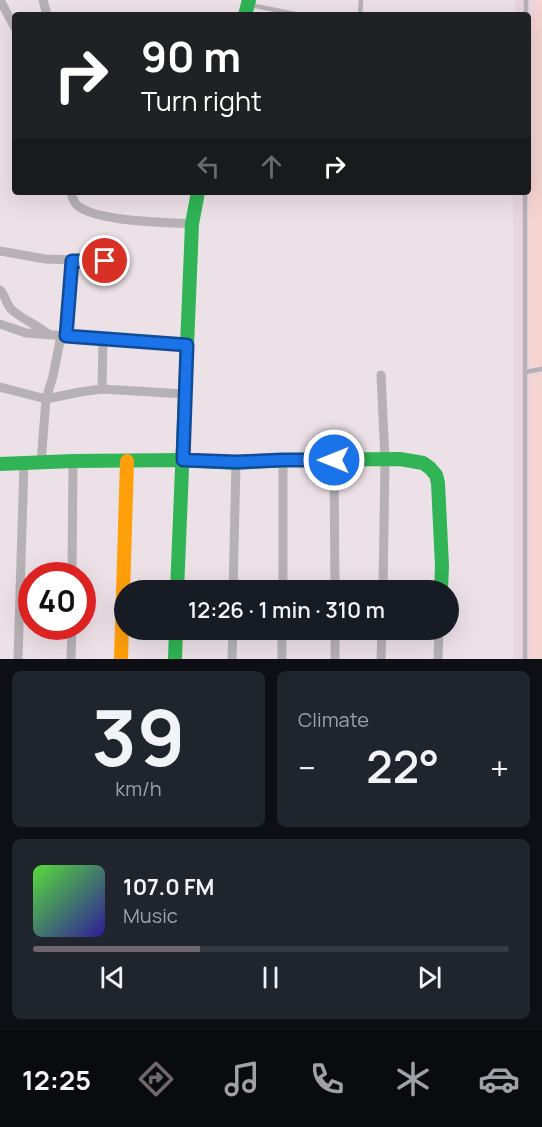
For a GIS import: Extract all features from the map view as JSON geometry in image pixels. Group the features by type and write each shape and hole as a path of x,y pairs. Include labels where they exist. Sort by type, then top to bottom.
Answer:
{"street":[{"path":"0,0 12,22"},
{"path":"72,195 76,205 90,212 120,218 192,224"},
{"path":"178,580 192,224 197,195"},
{"path":"0,251 45,259 105,261"},
{"path":"41,463 46,399 63,336 72,261"},
{"path":"0,290 5,295 10,309 49,335"},
{"path":"0,324 27,333 187,345"},
{"path":"102,389 104,339"},
{"path":"381,375 385,459 383,580"},
{"path":"0,387 46,399 102,389 185,394"},
{"path":"0,464 74,461 236,462 385,459 423,463 436,475 438,483 441,580"},
{"path":"283,460 283,580"},
{"path":"334,460 334,580"},
{"path":"72,562 74,461"},
{"path":"121,659 127,461"},
{"path":"234,580 236,462"},
{"path":"18,659 24,463"},
{"path":"71,659 72,640"},
{"path":"175,659 176,640"},
{"path":"232,659 233,640"},
{"path":"282,640 282,659"},
{"path":"335,640 335,659"},
{"path":"381,659 382,640"},
{"path":"438,659 439,640"}],"lane":[{"path":"247,6 282,12"},
{"path":"525,195 525,659"},
{"path":"525,372 542,369"}],"shaded area":[{"path":"515,0 542,0 542,659 513,659 513,195 531,195 531,12 515,12"},
{"path":"536,0 542,0 542,366 530,367 531,23"},
{"path":"542,373 542,659 530,659 530,378"}],"traffic: fast":[{"path":"246,12 249,0"},
{"path":"177,580 192,224 197,195"},
{"path":"0,464 73,461 183,460 236,463 283,460 400,459 423,463 436,475 438,483 441,580"},
{"path":"175,659 176,640"}],"traffic: slow":[{"path":"121,659 127,461"}],"route":[{"path":"105,261 72,261 66,336 187,345 183,460 236,462 334,460"}]}
